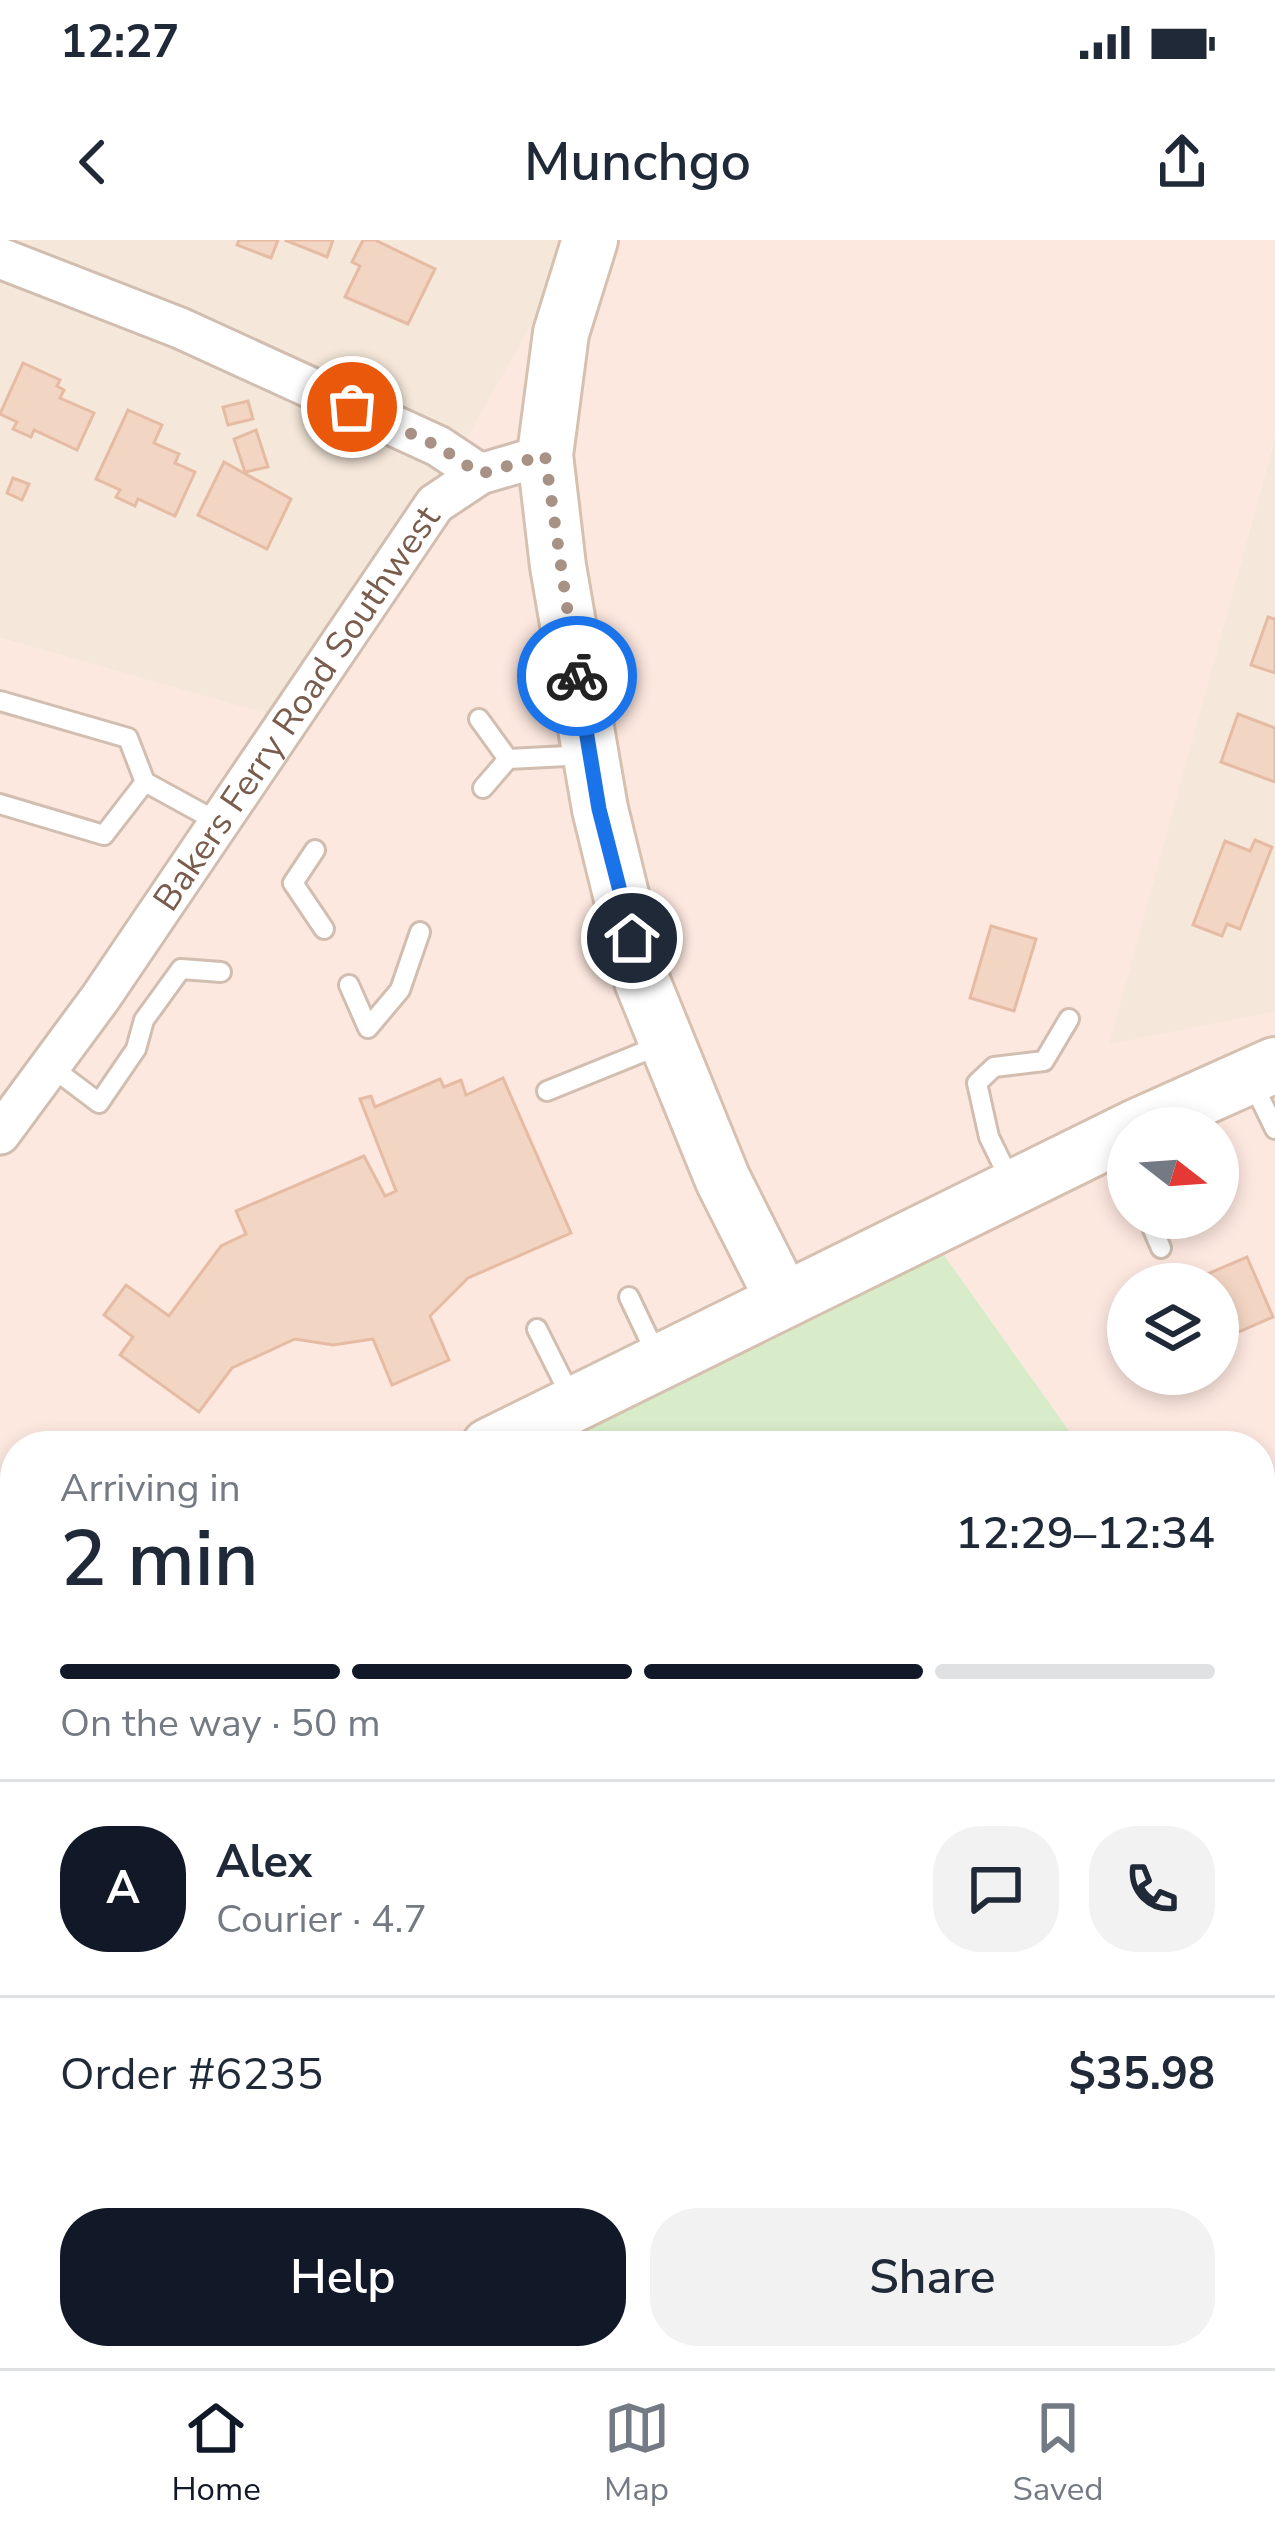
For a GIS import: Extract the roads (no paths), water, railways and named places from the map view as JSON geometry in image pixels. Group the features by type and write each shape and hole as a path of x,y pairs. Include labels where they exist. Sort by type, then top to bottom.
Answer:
{"street":[{"path":"590,240 561,333 545,455 558,566 590,755 642,981 723,1180 783,1299"},
{"path":"0,258 180,328 438,446 480,474"},
{"name":"Bakers Ferry Road Southwest","path":"0,1134 435,504 480,474 545,455"},
{"path":"1192,1107 1262,1070"},
{"path":"519,1431 1013,1187 1107,1150"}],"lane":[{"path":"0,701 128,739 145,782 218,823"},
{"path":"479,719 508,759"},
{"path":"484,788 508,759 590,755"},
{"path":"0,804 104,835 145,782"},
{"path":"315,850 293,883 324,929"},
{"path":"349,985 368,1028 400,990 420,932"},
{"path":"50,1066 99,1103 136,1049 144,1020 181,969 221,972"},
{"path":"1013,1187 989,1137 977,1083 994,1067 1044,1061 1069,1018"},
{"path":"547,1091 668,1042"},
{"path":"1262,1070 1275,1129"},
{"path":"1156,1239 1160,1248"},
{"path":"629,1297 660,1360"},
{"path":"536,1329 574,1403"}]}
